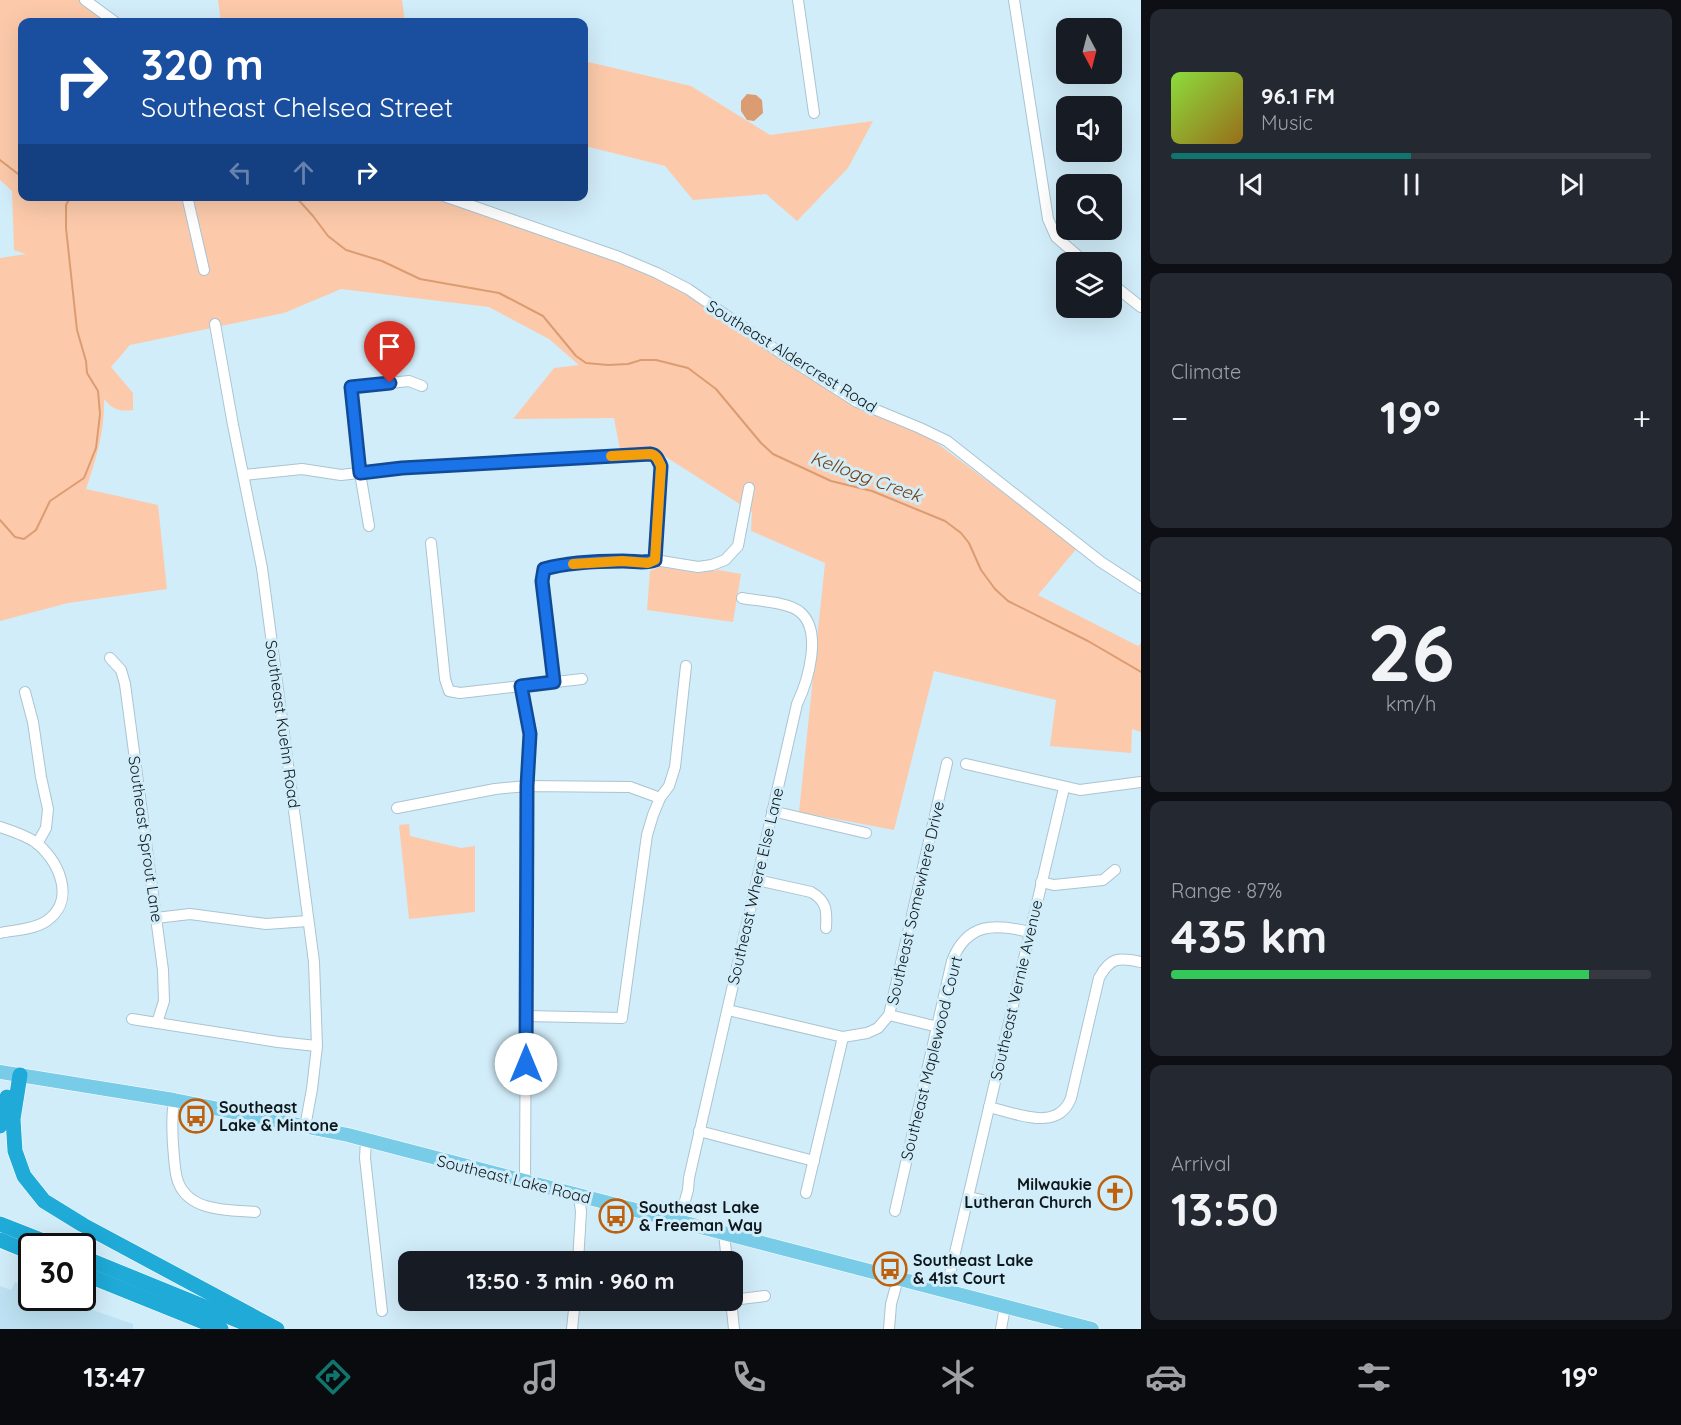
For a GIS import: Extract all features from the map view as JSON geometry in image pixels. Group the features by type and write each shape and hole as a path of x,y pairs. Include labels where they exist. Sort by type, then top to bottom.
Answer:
{"highway":[{"path":"0,1126 10,1074"},
{"path":"10,1074 15,1151 24,1176 44,1201 83,1225 277,1329"},
{"path":"0,1224 23,1233"},
{"path":"0,1240 18,1247"},
{"path":"96,1263 259,1329"},
{"path":"96,1279 221,1329"}],"main road":[{"name":"Southeast Lake Road","path":"10,1074 174,1100 366,1140 1092,1329"}],"street":[{"path":"85,0 110,18"},
{"path":"798,0 814,112"},
{"path":"1014,0 1044,201 1051,230 1073,252"},
{"path":"188,201 204,270"},
{"name":"Southeast Aldercrest Road","path":"458,201 619,257 675,282 857,402 947,441 1106,566 1141,588"},
{"path":"1122,292 1141,307"},
{"name":"Southeast Kuehn Road","path":"215,324 262,568 314,962 317,1046 314,1081 305,1127"},
{"path":"369,526 360,473 351,387 409,381 422,386"},
{"path":"244,475 302,469 334,475 413,468 654,454 661,466 655,560"},
{"path":"554,682 542,581 544,569 559,565 622,561 648,563 655,560 698,567 725,560 738,546 749,489"},
{"path":"431,543 445,679 449,691 460,693 582,679"},
{"name":"Southeast Where Else Lane","path":"679,1222 797,704 812,653 811,627 800,611 789,606 742,598"},
{"name":"Southeast Sprout Lane","path":"110,658 121,670 125,684 156,918 164,989 164,1001 157,1023"},
{"path":"526,1016 622,1018 647,835 660,798 669,786 675,767 686,666"},
{"path":"521,686 530,734 527,786 525,1181"},
{"path":"25,692 33,722 48,809 45,828 37,844"},
{"name":"Southeast Somewhere Drive","path":"728,1010 843,1037 867,1034 878,1028 889,1015 947,763"},
{"path":"966,764 1064,788 1094,789 1141,782"},
{"path":"397,808 495,789 527,786 630,787 660,798"},
{"name":"Southeast Vernie Avenue","path":"946,1291 1064,788"},
{"path":"772,811 866,833"},
{"path":"0,827 37,844 60,872 64,896 54,915 38,926 0,933"},
{"path":"1041,882 1054,885 1103,880 1115,870"},
{"path":"757,880 811,892 818,896 824,902 826,909 826,928"},
{"path":"156,918 190,914 266,924 308,921"},
{"name":"Southeast Maplewood Court","path":"895,1211 952,961 963,942 982,928 993,926 1029,932"},
{"path":"989,1107 1043,1119 1063,1112 1071,1098 1099,978 1109,963 1117,959 1126,958 1141,962"},
{"path":"889,1015 938,1027"},
{"path":"132,1019 317,1046"},
{"path":"806,1193 843,1037"},
{"path":"174,1100 171,1123 176,1178 180,1188 190,1197 210,1207 255,1212"},
{"path":"699,1131 814,1161"},
{"path":"366,1140 365,1158 382,1311"},
{"path":"579,1195 581,1212 579,1251"},
{"path":"969,1197 999,1204"},
{"path":"724,1233 726,1251"},
{"path":"889,1329 891,1304 897,1279"},
{"path":"743,1299 765,1296"},
{"path":"1001,1329 1005,1306"},
{"path":"572,1329 574,1311"},
{"path":"732,1311 734,1329"}],"shaded area":[{"path":"0,0 79,0 102,18 18,18 18,201 445,201 655,275 871,413 926,435 1077,548 1038,595 1138,646 1141,643 1141,732 1132,729 1131,753 1050,746 1056,700 934,671 894,830 799,812 825,563 751,531 752,512 652,448 620,450 614,418 513,419 554,368 579,365 549,339 489,307 341,289 284,313 130,345 111,367 133,393 133,410 116,409 104,399 101,434 86,489 158,505 167,589 68,603 0,621 0,258 26,254 14,250 12,191 0,180"},
{"path":"218,0 402,0 404,18 220,18"},
{"path":"588,62 691,86 770,135 873,121 848,168 797,221 766,194 693,200 665,166 588,147"},
{"path":"747,94 756,95 762,100 763,113 754,121 747,120 741,111 741,101"},
{"path":"659,567 698,573 719,570 741,574 733,622 647,610 650,571"},
{"path":"409,824 410,836 461,848 475,846 475,912 409,919 399,825"},
{"path":"15,1282 18,1283 18,1311 96,1311 133,1324 133,1329 0,1329 0,1286 11,1290"}],"waterway":[{"name":"Kellogg Creek","path":"0,160 18,174"},
{"path":"0,520 15,537 24,539 36,530 50,501 84,478 96,448 100,414 98,391 87,373 77,330 66,228 66,205 68,201"},
{"name":"Kellogg Creek","path":"300,201 328,236 346,250 382,261 420,279 499,293 543,316 576,356 586,363 608,365 656,360 688,368 716,389 773,454 831,481 872,491 945,521 961,533 969,543 981,570 995,589 1008,601 1088,641 1141,672"}],"slow traffic":[{"path":"573,564 622,561 648,563 655,560 661,466 658,458 654,454 611,456"}],"place":[{"name":"Southeast Lake & Mintone","path":"196,1116"},
{"name":"Milwaukie Lutheran Church","path":"1115,1193"},
{"name":"Southeast Lake & Freeman Way","path":"616,1216"},
{"name":"Southeast Lake & 41st Court","path":"890,1269"}],"route":[{"path":"390,383 351,387 360,473 402,468 650,454 658,458 661,466 655,560 648,563 622,561 559,565 544,569 542,581 554,682 521,686 531,746 527,762 526,1064"}]}
